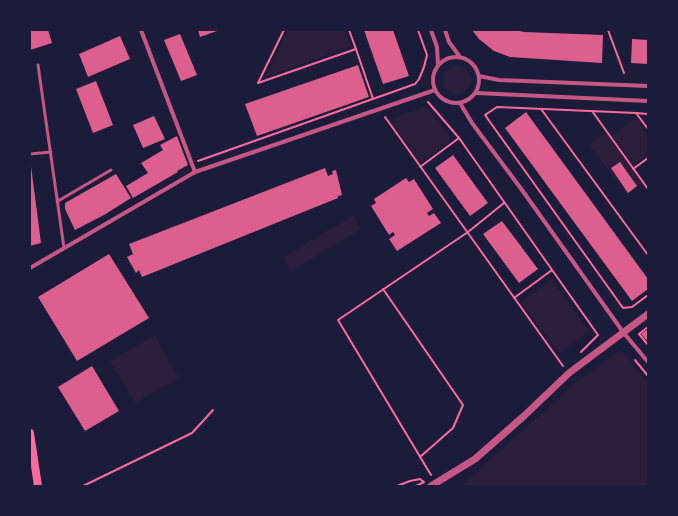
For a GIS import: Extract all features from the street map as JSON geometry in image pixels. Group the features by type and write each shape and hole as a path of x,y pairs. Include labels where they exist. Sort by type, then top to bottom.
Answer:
{"main road":[{"path":"30,433 38,486"}],"street":[{"path":"141,30 195,172"},
{"path":"431,30 437,47 438,65"},
{"path":"445,30 449,42 460,57"},
{"path":"452,57 460,57 467,59 477,69 480,76 480,82 476,93 472,98 460,104 452,104 439,96 433,84 433,77 438,65 444,60 452,57"},
{"path":"480,76 499,80 648,86"},
{"path":"30,268 195,172 435,90"},
{"path":"476,93 648,101"},
{"path":"460,104 472,123 522,190 623,332 648,362"},
{"path":"433,482 475,459 569,374 648,314"}],"lane":[{"path":"38,65 64,248"},
{"path":"30,154 51,152"},
{"path":"58,201 111,170"}],"path":[{"path":"284,30 258,83 356,49"},
{"path":"349,30 373,99"},
{"path":"196,162 415,84 424,67 427,55 418,30"},
{"path":"608,30 624,73"},
{"path":"428,102 459,138 598,336 581,351"},
{"path":"648,114 497,107 485,115 623,308 632,307 648,295"},
{"path":"541,109 648,255"},
{"path":"592,111 648,189"},
{"path":"636,113 648,129"},
{"path":"385,117 564,367"},
{"path":"420,167 459,138"},
{"path":"633,169 648,158"},
{"path":"416,486 424,482 433,482 420,457 338,320 468,232 504,203"},
{"path":"514,298 552,270"},
{"path":"383,289 463,405 453,428 420,457"},
{"path":"648,327 639,334 648,345"},
{"path":"634,358 648,376"},
{"path":"83,486 192,433 213,410"},
{"path":"397,486 420,479 424,482"}],"shaded area":[{"path":"288,30 345,30 352,46 266,77"},
{"path":"457,66 467,70 471,80 467,90 457,94 447,90 443,80 447,70"},
{"path":"427,106 452,140 420,163 389,120"},
{"path":"636,118 648,134 648,155 634,165 612,135"},
{"path":"605,133 643,183 627,195 589,145"},
{"path":"353,215 361,229 291,271 283,258"},
{"path":"551,279 589,331 559,353 521,302"},
{"path":"155,335 179,378 135,403 110,361"},
{"path":"621,350 648,383 648,486 461,486 574,384"}],"building":[{"path":"30,30 48,30 52,43 30,50"},
{"path":"198,30 220,30 200,37"},
{"path":"364,30 393,30 409,76 383,84"},
{"path":"472,30 515,30 524,32 603,35 602,63 510,57 494,51 479,39"},
{"path":"180,34 197,75 181,81 164,40"},
{"path":"120,36 130,59 88,77 79,54"},
{"path":"632,39 648,40 648,64 631,63"},
{"path":"358,65 369,97 257,136 245,104"},
{"path":"96,81 113,125 93,133 76,89"},
{"path":"526,112 648,279 648,289 632,301 505,128"},
{"path":"154,116 165,139 143,148 133,125"},
{"path":"177,136 188,165 133,198 126,186 148,173 141,163 163,150 160,145"},
{"path":"453,155 488,203 470,216 435,168"},
{"path":"620,162 637,186 628,193 611,168"},
{"path":"30,166 41,243 30,246"},
{"path":"325,168 328,176 333,174 332,171 336,170 342,195 338,196 338,198 142,277 139,270 136,273 127,257 133,254 129,244"},
{"path":"116,174 131,198 104,215 75,230 65,209 65,203"},
{"path":"406,178 409,182 414,179 433,209 427,213 429,216 434,213 441,223 397,251 389,239 395,235 393,232 389,235 371,206 376,203 374,199"},
{"path":"502,221 538,269 519,283 483,234"},
{"path":"109,254 149,318 77,361 38,297"},
{"path":"648,329 648,342 641,334"},
{"path":"92,366 119,411 85,431 58,387"}]}
